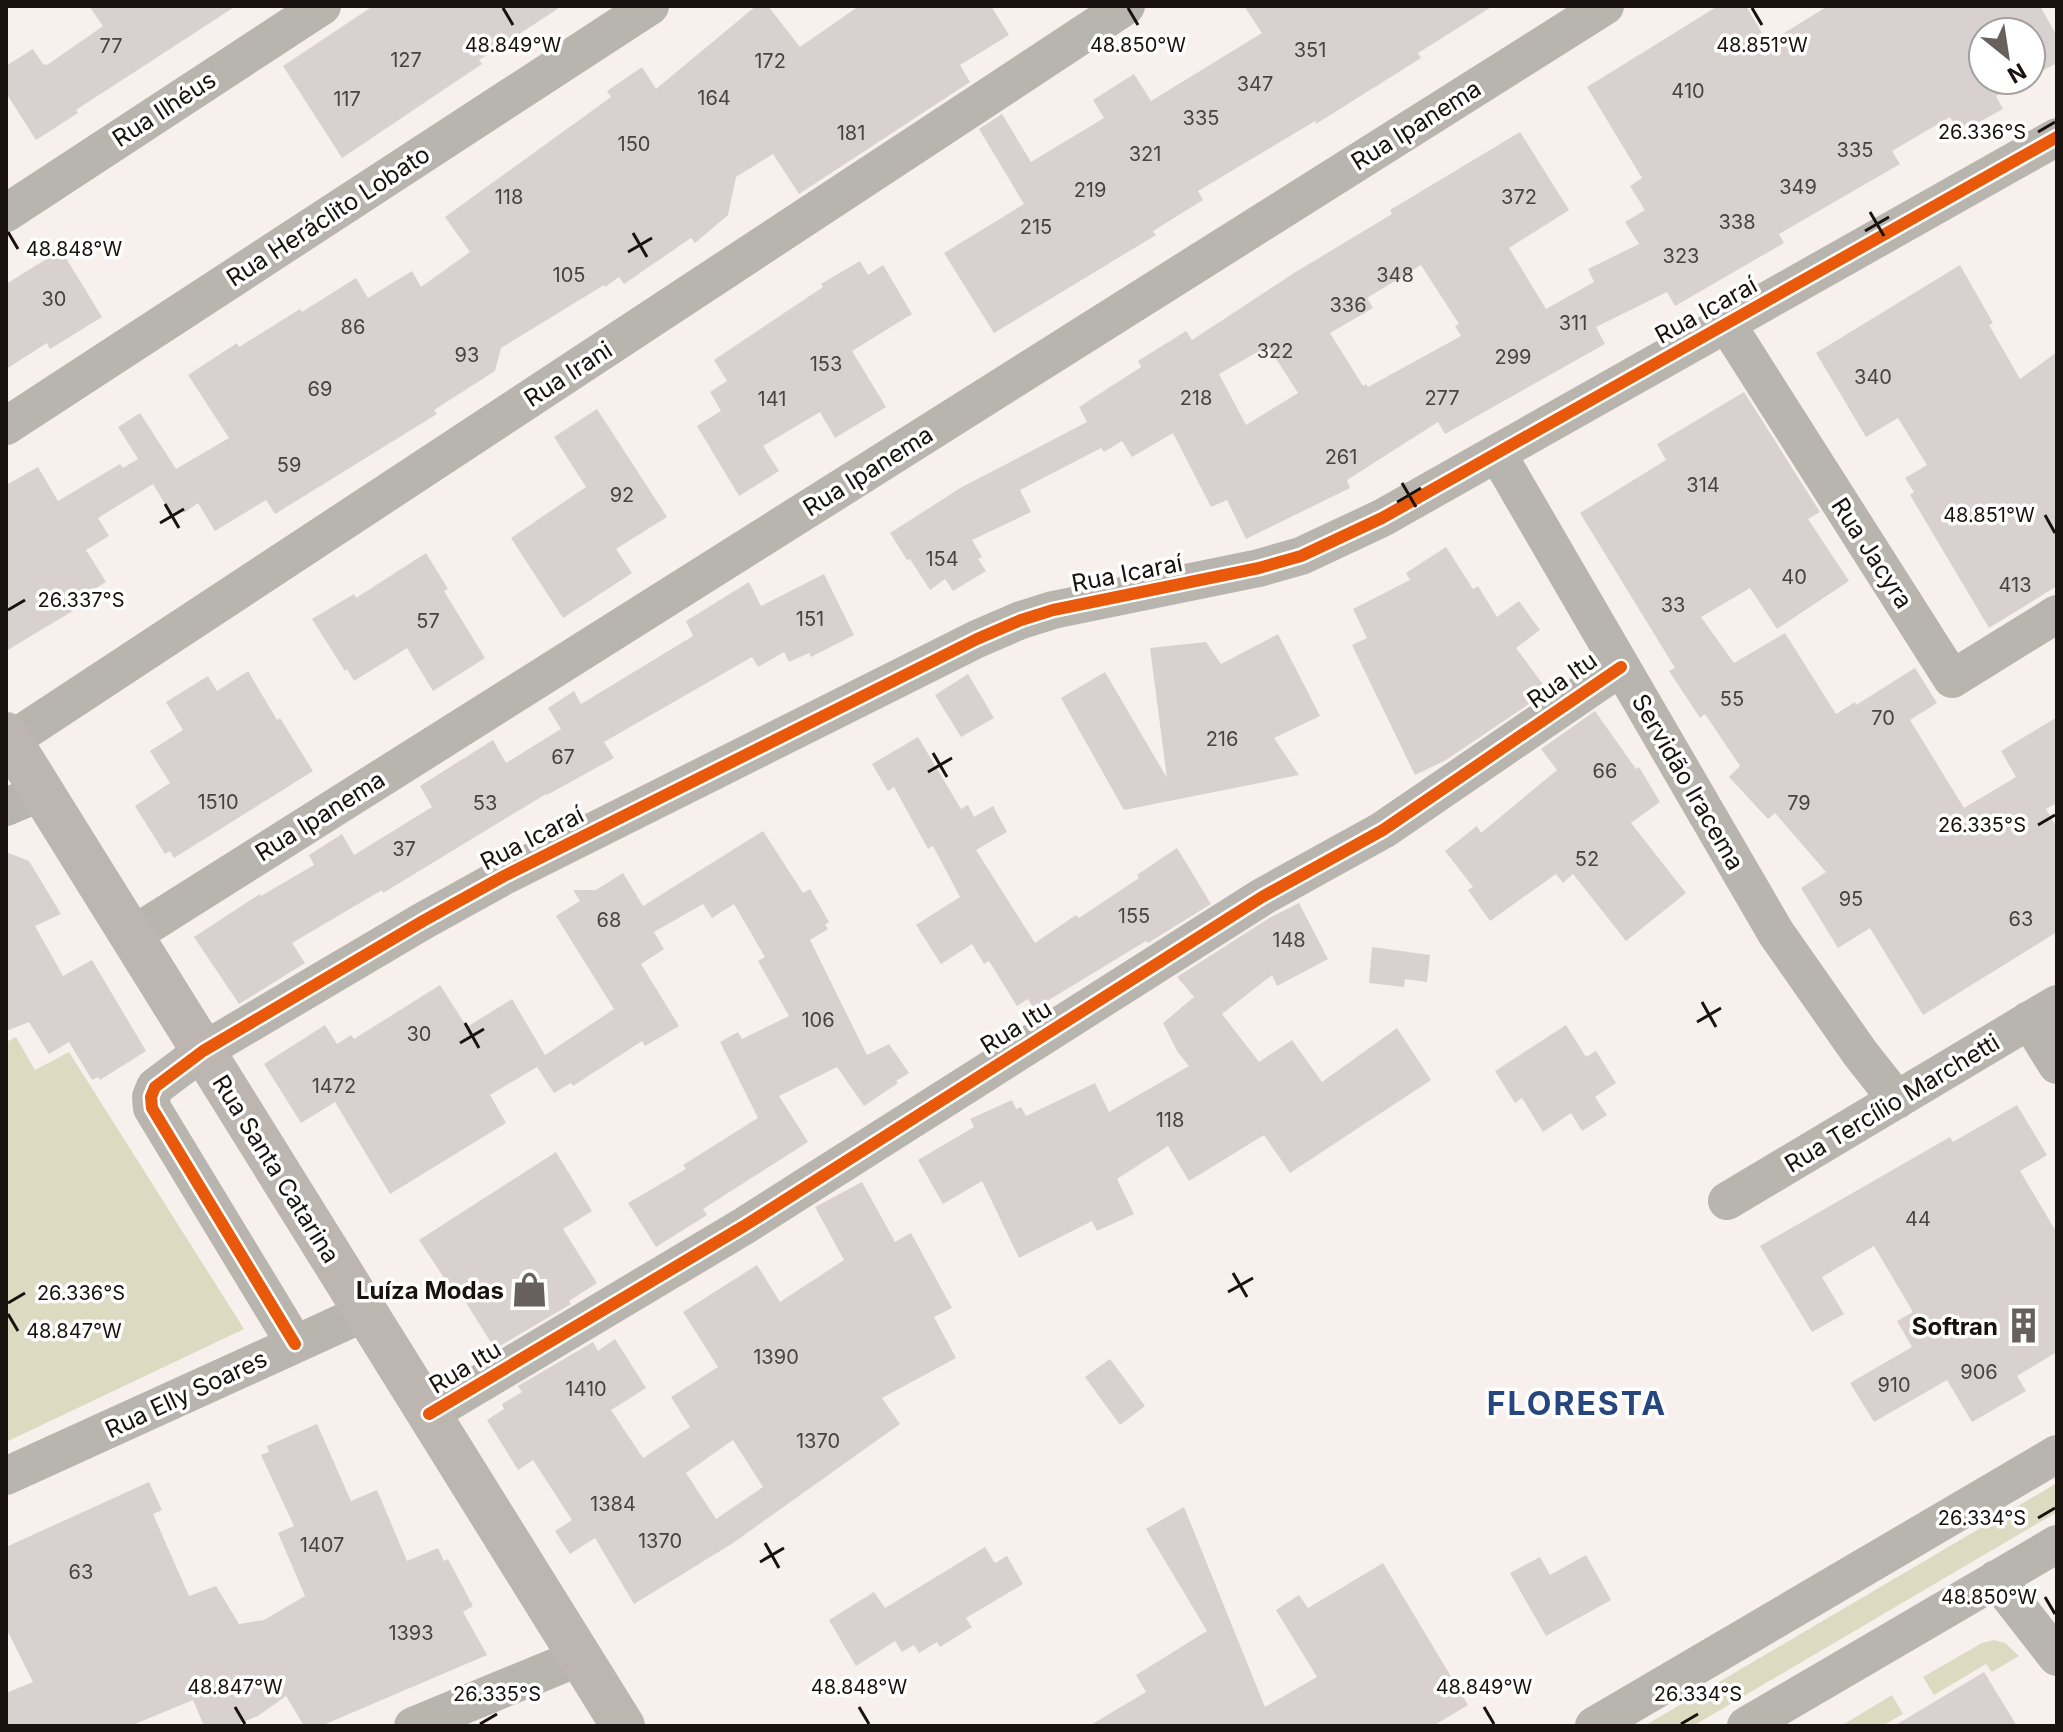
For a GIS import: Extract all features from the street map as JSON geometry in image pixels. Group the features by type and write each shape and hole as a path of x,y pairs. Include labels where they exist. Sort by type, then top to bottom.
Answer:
{"main road":[{"name":"Rua Santa Catarina","path":"8,738 24,800 131,936 623,1726"}],"street":[{"name":"Rua Ilhéus","path":"6,213 322,6"},
{"name":"Rua Heráclito Lobato","path":"6,426 650,6"},
{"name":"Rua Irani","path":"8,738 1126,6"},
{"name":"Rua Ipanema","path":"131,936 1605,6"},
{"name":"Rua Icaraí","path":"295,1344 152,1108 151,1097 155,1087 203,1051 504,876 977,639 1053,610 1259,568 1301,556 1382,518 2057,137"},
{"name":"Rua Jacyra","path":"1726,323 1952,679 2057,614"},
{"name":"Servidão Iracema","path":"1497,453 1776,933 1897,1100"},
{"name":"Rua Itu","path":"429,1414 744,1226 1262,897 1383,830 1621,667"},
{"name":"Rua Tercílio Marchetti","path":"1727,1201 2043,1012"},
{"path":"2043,1012 2057,1065"},
{"name":"Rua Elly Soares","path":"6,1476 366,1312"},
{"path":"1594,1726 2057,1454"},
{"path":"1746,1726 2057,1544"},
{"path":"1996,1579 2057,1657"},
{"path":"413,1726 580,1657"}],"green space":[{"path":"16,1037 35,1070 69,1052 244,1329 6,1442 6,1042"},
{"path":"2057,1483 2057,1512 1693,1726 1644,1726"},
{"path":"1994,1640 2005,1643 2019,1656 1992,1672 1986,1664 1934,1695 1923,1677 1982,1643"},
{"path":"1892,1695 1903,1714 1882,1726 1841,1726"}],"building":[{"path":"89,6 236,6 76,110 78,113 36,140 6,93 6,66 33,49 47,65 103,26"},
{"path":"373,6 562,6 479,60 482,64 342,158 283,66"},
{"path":"756,6 768,6 800,47 859,6 991,6 1009,35 960,65 970,82 799,194 773,154 736,177 728,215 695,243 691,238 624,284 619,277 604,285 501,348 495,371 434,410 437,414 275,514 266,500 215,531 198,503 184,513 181,509 171,514 153,484 98,518 109,536 86,550 106,582 77,600 81,606 6,651 6,485 38,467 58,501 120,464 123,468 138,459 118,427 140,413 176,469 229,438 188,375 237,343 239,347 356,278 368,298 412,271 421,287 470,252 445,217 611,97 607,91 642,67 656,89"},
{"path":"1244,6 1493,6 1418,53 1421,58 1316,124 1315,121 1198,191 1203,200 1153,231 1156,235 994,333 944,253 1024,204 979,129 1002,114 1031,162 1104,118 1093,100 1134,74 1151,101 1262,33"},
{"path":"1718,6 1746,6 1768,43 1828,6 2040,6 2046,16 1967,16 1967,96 1996,96 2003,109 1959,133 1950,117 1892,151 1900,164 1779,234 1784,243 1675,306 1667,292 1596,327 1605,344 1445,434 1438,422 1347,480 1350,488 1246,539 1227,500 1211,507 1173,433 1132,457 1122,441 1104,452 1101,448 1020,490 1031,512 972,540 986,571 953,591 945,579 930,590 890,533 962,487 1087,422 1079,407 1141,367 1138,361 1186,331 1192,340 1392,214 1390,210 1520,132 1569,210 1509,248 1546,309 1594,282 1588,269 1639,244 1625,222 1645,210 1630,186 1642,178 1587,87","holes":["1421,265 1459,324 1455,326 1461,336 1368,387 1366,384 1363,386 1330,333 1373,308 1367,298","1268,346 1298,393 1246,425 1219,374"]},
{"path":"2047,18 2057,36 2057,63 2047,68"},
{"path":"61,250 102,317 50,349 47,343 6,369 6,284"},
{"path":"860,261 868,275 883,265 912,314 852,351 886,407 835,438 820,412 763,446 779,471 739,496 697,426 721,411 710,392 727,381 714,360 823,287 821,284"},
{"path":"1960,265 2020,379 2057,352 2057,586 1989,628 1910,495 1914,492 1905,478 1927,465 1898,418 1866,437 1816,353"},
{"path":"1744,392 1820,512 1808,519 1849,581 1777,629 1750,588 1701,617 1734,663 1785,633 1836,714 1915,668 1937,703 1910,720 1964,808 2016,777 2001,751 2057,717 2057,803 2046,809 2057,828 2057,932 1923,1015 1870,928 1838,948 1801,888 1826,872 1775,813 1768,819 1729,777 1740,766 1705,714 1700,718 1669,671 1675,668 1580,513 1666,460 1657,444"},
{"path":"597,409 667,517 616,549 632,573 563,618 511,538 586,487 554,437"},
{"path":"1446,547 1473,589 1478,586 1497,617 1519,601 1540,630 1516,648 1548,691 1446,760 1415,775 1352,645 1367,638 1353,609 1410,580 1406,573"},
{"path":"426,553 448,589 444,591 485,658 433,691 407,648 354,681 312,619 354,594 356,598"},
{"path":"824,574 854,635 811,657 809,653 789,662 784,652 758,667 752,657 604,742 614,758 546,794 383,893 382,890 292,943 305,963 239,1004 194,937 260,894 314,865 309,855 342,834 354,855 432,807 420,786 493,740 506,763 561,729 548,708 574,691 581,704 693,636 686,621 749,582 761,606"},
{"path":"1278,634 1320,716 1274,738 1299,775 1124,810 1061,698 1105,672 1167,778 1150,648 1206,642 1221,664"},
{"path":"248,671 313,771 174,858 170,851 165,854 135,806 170,783 150,751 183,730 166,702 208,676 217,691"},
{"path":"968,674 994,718 961,737 935,695"},
{"path":"1595,711 1636,769 1639,767 1660,802 1631,823 1686,893 1626,941 1573,874 1563,883 1556,874 1490,921 1468,890 1473,887 1445,851 1477,826 1481,833 1557,770 1541,749"},
{"path":"918,737 961,809 968,805 974,817 993,806 1007,832 976,850 1035,943 1139,878 1137,875 1177,848 1211,904 1034,1009 1028,999 1017,1006 989,961 984,964 972,944 941,964 916,925 960,897 933,846 928,849 894,787 888,791 872,764"},
{"path":"763,831 803,893 810,889 829,922 825,925 828,929 810,940 867,1055 889,1044 909,1073 864,1106 837,1067 779,1096 808,1142 703,1209 707,1215 656,1247 628,1203 686,1169 683,1165 758,1118 720,1042 738,1032 742,1039 789,1016 758,961 765,957 734,904 712,918 703,904 654,932 664,949 641,964 679,1026 645,1046 642,1041 573,1086 571,1083 554,1093 537,1067 490,1095 506,1123 390,1194 335,1102 301,1123 264,1064 325,1025 337,1044 351,1035 354,1039 440,985 467,1027 512,999 545,1055 614,1009 556,916 580,901 573,890 596,890 623,873 643,906"},
{"path":"6,852 29,861 61,914 35,926 63,976 92,960 146,1051 100,1080 98,1077 92,1080 69,1042 49,1054 29,1022 6,1031"},
{"path":"1299,903 1328,959 1277,986 1272,975 1222,1014 1259,1062 1292,1040 1322,1082 1397,1028 1431,1080 1290,1173 1264,1135 1189,1181 1168,1146 1117,1179 1134,1214 1097,1231 1092,1221 1019,1258 982,1181 943,1204 918,1160 974,1127 970,1119 1012,1100 1016,1109 1021,1107 1026,1116 1095,1083 1109,1112 1189,1066 1177,1051 1163,1023 1194,997 1177,977 1271,917"},
{"path":"1372,947 1430,955 1427,982 1405,979 1404,987 1369,983"},
{"path":"1566,1025 1586,1057 1596,1051 1616,1083 1595,1097 1607,1115 1582,1131 1571,1113 1543,1132 1522,1098 1515,1103 1495,1071"},
{"path":"2017,1105 2047,1155 2020,1171 2057,1233 2057,1352 2017,1376 2026,1391 1972,1422 1947,1380 1874,1422 1850,1383 1912,1347 1897,1321 1913,1312 1874,1246 1822,1277 1844,1314 1812,1332 1760,1246 1950,1137 1953,1142"},
{"path":"556,1152 592,1211 563,1229 597,1283 569,1301 571,1304 495,1349 460,1293 456,1296 419,1240"},
{"path":"862,1182 895,1242 911,1233 952,1308 934,1317 956,1358 882,1398 900,1424 733,1543 634,1604 595,1538 570,1554 555,1531 572,1520 533,1460 518,1470 487,1420 504,1409 502,1404 522,1392 518,1386 593,1342 598,1351 615,1339 646,1388 611,1410 643,1458 690,1427 671,1397 718,1367 683,1312 757,1265 780,1302 844,1260 815,1207","holes":["733,1440 763,1487 716,1519 686,1473"]},
{"path":"1110,1359 1145,1406 1120,1425 1085,1377"},
{"path":"317,1424 351,1501 377,1490 407,1561 438,1548 444,1561 448,1559 473,1606 463,1612 487,1655 321,1726 304,1726 286,1696 258,1716 233,1726 204,1726 193,1700 130,1726 6,1726 6,1693 33,1682 6,1628 6,1547 149,1482 162,1510 153,1514 189,1596 216,1586 239,1624 264,1620 305,1596 278,1533 294,1526 261,1455 269,1452 267,1446"},
{"path":"1184,1507 1265,1707 1317,1677 1276,1610 1299,1595 1308,1608 1383,1563 1468,1705 1433,1726 1089,1726 1146,1692 1136,1675 1207,1631 1146,1529"},
{"path":"985,1547 995,1563 1007,1556 1023,1584 966,1618 972,1627 940,1647 937,1642 919,1653 914,1645 902,1652 895,1641 856,1666 829,1620 874,1592 885,1608"},
{"path":"1586,1555 1611,1600 1546,1636 1510,1573 1540,1557 1550,1575"},
{"path":"1984,1672 2017,1726 1894,1726"}],"cycle path":[{"path":"295,1344 152,1108 151,1097 155,1087 203,1051 504,876 977,639 1053,610 1259,568 1301,556 1382,518 2057,137"},
{"path":"429,1414 744,1226 1262,897 1383,830 1621,667"}],"place":[{"name":"Luíza Modas","path":"530,1290"},
{"name":"Softran","path":"2024,1326"}],"district":[{"name":"FLORESTA","path":"1577,1403"}]}
